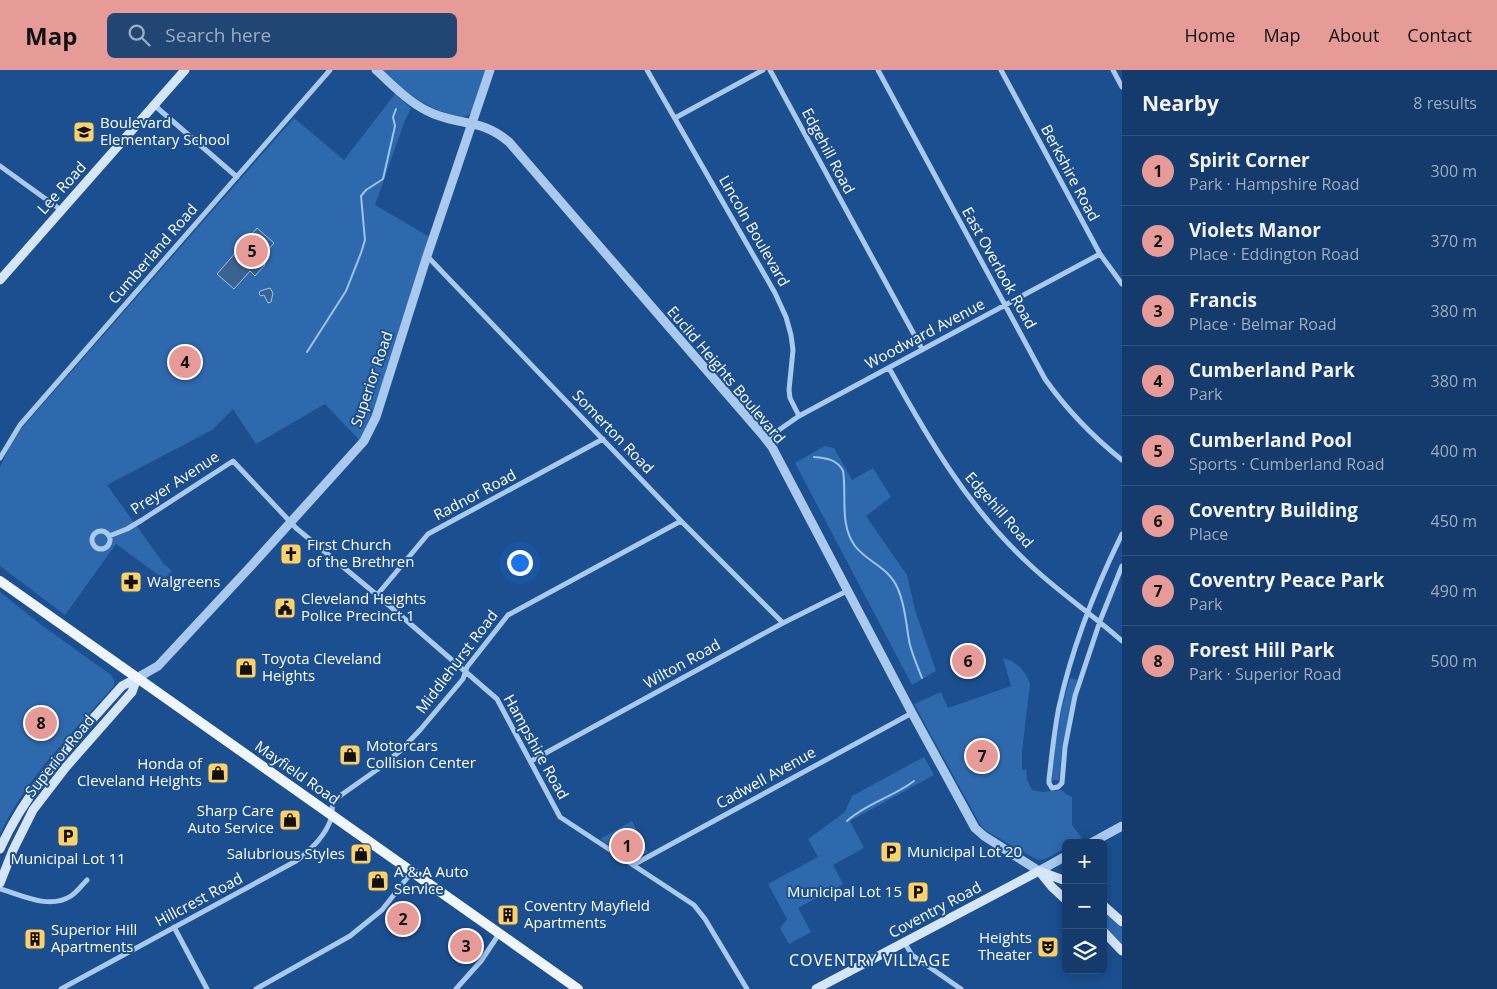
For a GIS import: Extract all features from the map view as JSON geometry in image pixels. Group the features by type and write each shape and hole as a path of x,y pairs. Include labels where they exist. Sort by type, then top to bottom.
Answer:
{"main road":[{"name":"Lee Road","path":"0,280 185,70"},
{"name":"Mayfield Road","path":"0,581 411,873 578,989"},
{"name":"Superior Road","path":"0,849 8,830 25,801 54,764 122,686 137,678"},
{"name":"Superior Road","path":"0,883 19,836 33,810 62,772 132,692 137,678"},
{"path":"92,720 100,728"},
{"path":"54,764 62,772"},
{"path":"8,830 19,836"},
{"name":"Euclid Heights Boulevard","path":"1038,870 1062,879"},
{"name":"Euclid Heights Boulevard","path":"1038,870 1062,896"},
{"name":"Coventry Road","path":"816,989 1038,870"},
{"path":"1107,909 1122,922"},
{"path":"1107,935 1122,951"}],"street":[{"name":"Cumberland Road","path":"0,458 20,425 330,70"},
{"name":"Euclid Heights Boulevard","path":"376,70 414,103 424,109 435,114 472,123 498,132 509,142 766,439 975,828 984,836 1038,870"},
{"name":"Superior Road","path":"137,678 158,666 364,441 376,417 427,256 490,70"},
{"name":"Lincoln Boulevard","path":"647,70 776,293 786,317 793,350 789,390 790,398 799,416"},
{"path":"674,118 763,70"},
{"name":"Edgehill Road","path":"770,70 922,349"},
{"name":"East Overlook Road","path":"878,70 1004,306 1054,392 1082,425 1122,460"},
{"name":"Berkshire Road","path":"1001,70 1100,254 1122,284"},
{"path":"1113,70 1122,87"},
{"path":"154,105 237,177"},
{"path":"0,166 61,210"},
{"name":"Woodward Avenue","path":"766,439 799,416 1100,254"},
{"name":"Somerton Road","path":"427,256 681,521 783,623"},
{"name":"Edgehill Road","path":"889,368 930,440 979,511 1027,562 1122,641"},
{"name":"Radnor Road","path":"377,595 428,534 603,439"},
{"name":"Preyer Avenue","path":"109,536 135,525 233,461 290,523"},
{"name":"Middlehurst Road","path":"332,816 334,800 400,751 434,714 463,678 468,665 508,615 681,521"},
{"name":"Hampshire Road","path":"290,523 377,595 497,699 560,817 694,905 705,919 747,989"},
{"path":"1122,534 1088,612 1069,669 1058,709 1049,779 1049,784 1052,788 1058,787 1062,783 1070,714 1100,621 1122,566"},
{"name":"Wilton Road","path":"531,761 783,623 847,591"},
{"name":"Cadwell Avenue","path":"633,865 912,713"},
{"name":"Hillcrest Road","path":"62,989 296,861 318,841 327,829 332,816"},
{"path":"1098,839 1122,826"},
{"name":"Coventry Road","path":"1038,870 1062,858"},
{"path":"256,989 350,936 382,910 411,873"},
{"path":"0,888 52,903 72,895 87,880"},
{"path":"174,927 208,989"},
{"path":"456,989 481,961 499,934"},
{"path":"904,942 912,955 961,989"}],"shaded area":[{"path":"383,70 487,70 476,106 468,116 462,117 420,101"},
{"path":"395,94 411,108 375,205 433,239 376,417 362,443 325,404 256,444 233,409 212,430 107,485 164,564 172,571 164,579 116,544 65,615 0,566 0,467 21,429 294,118 344,160"},
{"path":"257,228 274,243 260,259 265,265 255,276 250,271 234,289 217,274"},
{"path":"270,288 273,293 271,302 268,303 264,295 261,296 259,294 260,291"},
{"path":"825,446 834,448 852,480 873,468 891,497 866,516 907,575 915,610 936,671 912,685 795,463"},
{"path":"0,592 40,624 111,675 114,680 114,686 51,756 23,794 0,834"},
{"path":"1003,658 1020,668 1030,685 1022,751 1022,770 1026,769 1027,780 1032,790 1042,792 1062,790 1072,797 1072,825 1082,838 1062,839 1062,850 1045,859 1036,859 988,832 981,826 914,704 941,692 948,708 1011,686"},
{"path":"1070,678 1077,680 1062,747 1059,780 1052,780 1058,729"},
{"path":"924,757 934,775 850,821 864,848 833,865 843,884 798,908 811,932 789,944 780,928 787,919 768,884 818,857 808,839 845,812 852,796"},
{"path":"632,821 648,852 632,860 600,839"},
{"path":"1107,916 1110,916 1122,928 1122,946 1107,930"}],"waterway":[{"path":"307,352 346,291 361,253 365,240 361,196 366,190 383,179 395,126 393,117 396,109"},
{"path":"814,457 834,462 843,471 845,519 850,537 860,552 894,581 901,596 910,645 922,678"},
{"path":"847,821 863,809 914,781"}],"place":[{"name":"Boulevard Elementary School","path":"84,132"},
{"name":"Cumberland Pool","path":"252,251"},
{"name":"Cumberland Park","path":"185,362"},
{"name":"First Church of the Brethren","path":"291,554"},
{"name":"Walgreens","path":"131,582"},
{"name":"Cleveland Heights Police Precinct 1","path":"285,608"},
{"name":"Coventry Building","path":"968,661"},
{"name":"Toyota Cleveland Heights","path":"246,668"},
{"name":"Forest Hill Park","path":"41,723"},
{"name":"Motorcars Collision Center","path":"350,755"},
{"name":"Coventry Peace Park","path":"982,756"},
{"name":"Honda of Cleveland Heights","path":"218,773"},
{"name":"Sharp Care Auto Service","path":"290,820"},
{"name":"Municipal Lot 11","path":"68,836"},
{"name":"Spirit Corner","path":"627,846"},
{"name":"Municipal Lot 20","path":"891,852"},
{"name":"Salubrious Styles","path":"361,854"},
{"name":"A & A Auto Service","path":"378,881"},
{"name":"Municipal Lot 15","path":"918,892"},
{"name":"Coventry Mayfield Apartments","path":"508,915"},
{"name":"Violets Manor","path":"403,919"},
{"name":"Superior Hill Apartments","path":"35,939"},
{"name":"Francis","path":"466,946"},
{"name":"Heights Theater","path":"1048,947"}],"district":[{"name":"COVENTRY VILLAGE","path":"870,960"}]}
